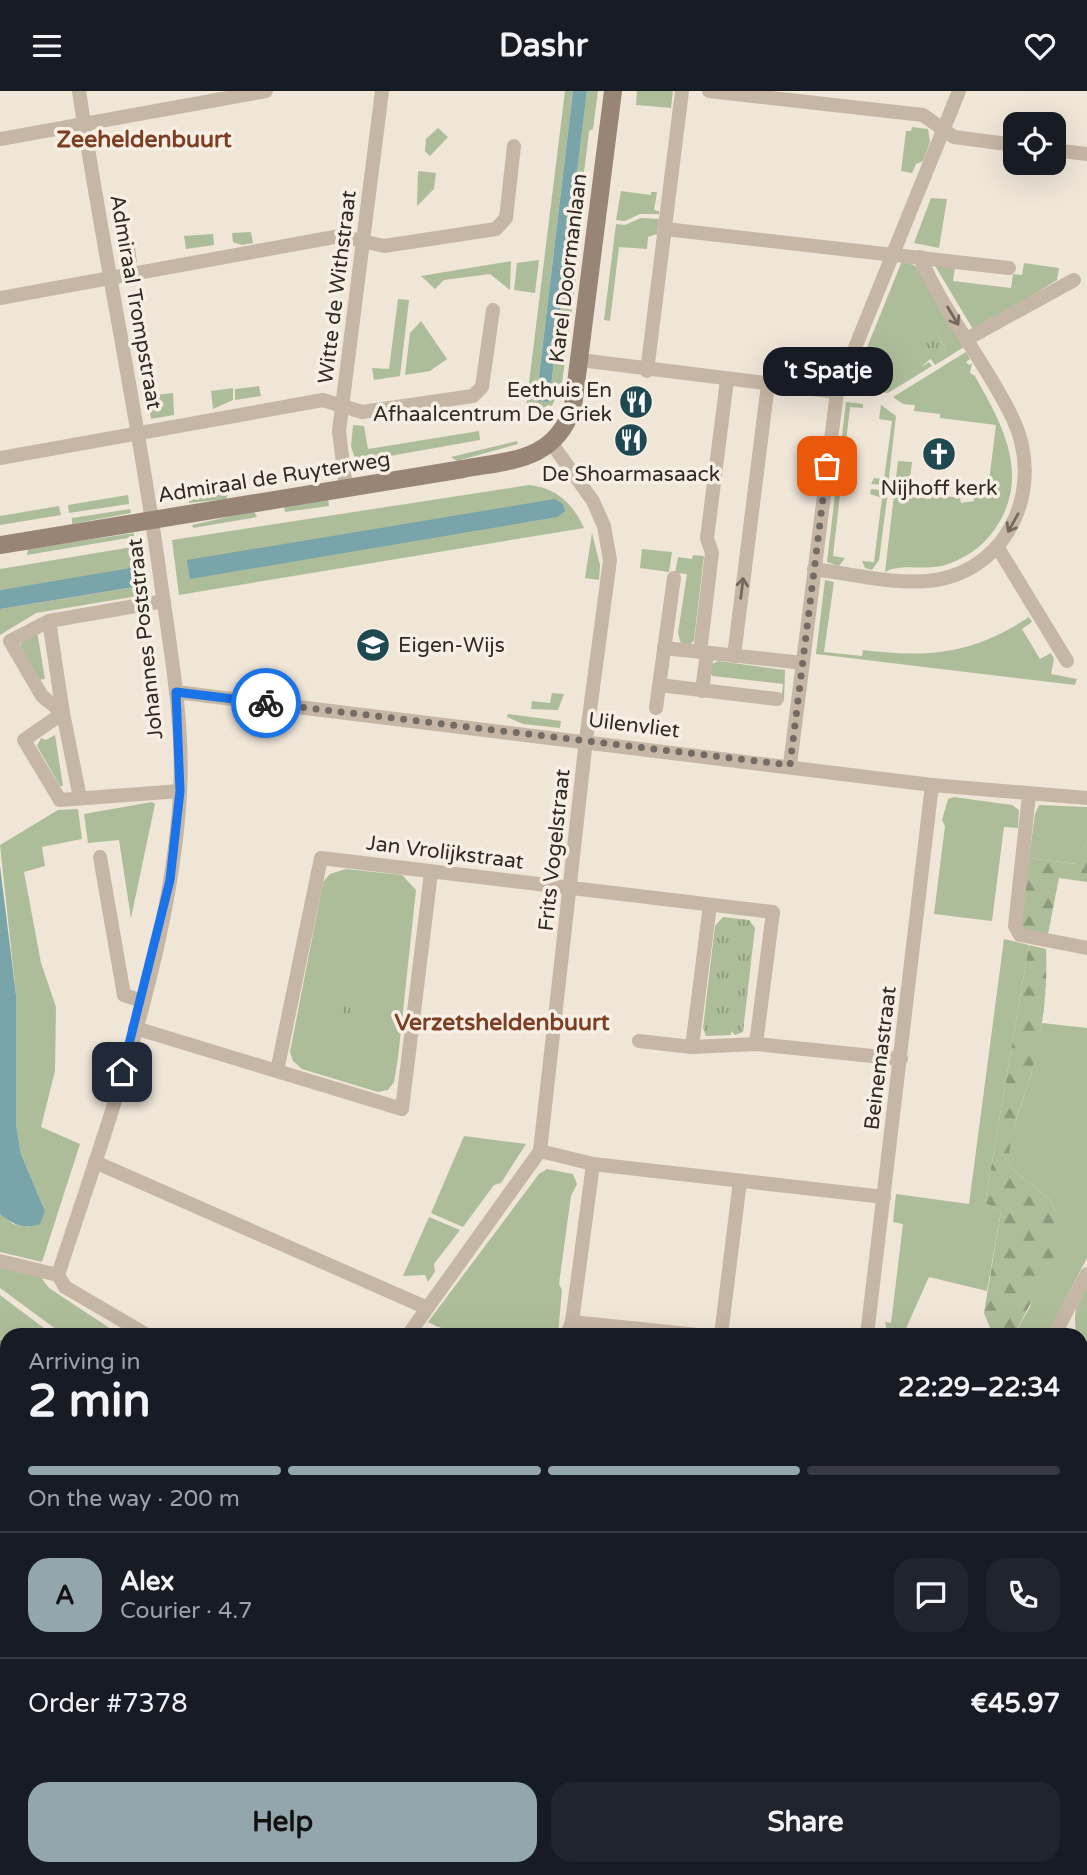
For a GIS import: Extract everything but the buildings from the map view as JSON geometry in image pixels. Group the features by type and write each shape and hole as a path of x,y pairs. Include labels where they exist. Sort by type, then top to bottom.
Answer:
{"street":[{"name":"Admiraal Trompstraat","path":"79,91 153,520"},
{"path":"0,139 266,91"},
{"name":"Witte de Withstraat","path":"346,488 339,431 382,91"},
{"name":"Karel Doormanlaan","path":"552,444 567,425 573,407 613,91"},
{"path":"648,371 682,91"},
{"path":"709,91 923,115 942,131 969,140 1003,144"},
{"path":"790,765 837,392 959,91"},
{"path":"0,298 340,236 384,246 496,229 506,218 514,146"},
{"path":"1066,151 1087,154"},
{"path":"665,229 1009,268"},
{"path":"814,569 921,582 939,579 969,568 998,548 1017,517 1023,501 1024,459 1014,420 920,257"},
{"path":"967,339 1074,280"},
{"path":"0,458 323,400 362,412 473,396 482,387 493,310"},
{"path":"580,360 648,371 837,392"},
{"path":"702,691 712,552 707,538 727,380"},
{"path":"734,656 768,384"},
{"name":"Admiraal de Ruyterweg","path":"0,545 507,461 542,451 552,444"},
{"name":"Frits Vogelstraat","path":"540,1151 586,740 609,570 609,543 593,501 552,444"},
{"name":"Johannes Poststraat","path":"58,1276 135,1028 170,880 180,791 176,692 153,520"},
{"path":"998,548 1067,661"},
{"path":"656,708 674,578"},
{"path":"63,713 42,696 10,642 49,621 164,601"},
{"path":"49,621 80,798"},
{"path":"664,648 803,663"},
{"path":"660,685 777,699"},
{"name":"Uilenvliet","path":"176,692 790,765 932,785 1087,798"},
{"path":"63,713 24,740 60,800 180,791"},
{"name":"Beinemastraat","path":"868,1328 932,785"},
{"path":"1029,795 1015,926 1020,935 1087,948"},
{"path":"100,857 124,995 142,1001"},
{"name":"Jan Vrolijkstraat","path":"277,1071 321,858 773,912 756,1044"},
{"path":"135,1028 402,1108 431,873"},
{"path":"692,1047 710,905"},
{"path":"639,1041 692,1047 756,1044 901,1059"},
{"path":"412,1328 540,1151 593,1164 884,1197"},
{"path":"95,1162 425,1307"},
{"path":"570,1328 593,1164"},
{"path":"722,1328 740,1181"},
{"path":"0,1261 58,1276 65,1287 135,1328"},
{"path":"1058,1328 1087,1274"}],"green space":[{"path":"565,91 573,91 536,400 549,402 587,91 598,91 593,129 589,131 578,213 575,263 578,264 562,383 552,406 548,405 544,409 526,407"},
{"path":"637,91 673,91 671,108 636,105"},
{"path":"912,127 928,129 930,142 923,161 916,164 912,173 901,171 906,131 911,131"},
{"path":"438,128 448,137 430,156 425,151 426,139"},
{"path":"418,171 436,173 434,189 417,206"},
{"path":"621,191 651,195 651,192 657,192 654,210 659,211 659,214 640,214 625,221 616,220"},
{"path":"931,198 947,199 939,248 914,243"},
{"path":"641,218 659,219 657,234 648,237 647,249 619,247 610,321 604,320 616,224 625,225"},
{"path":"251,232 253,243 242,245 233,242 232,233"},
{"path":"213,234 214,245 186,249 184,236"},
{"path":"134,241 137,262 123,262 119,242"},
{"path":"539,260 535,293 514,290 517,263"},
{"path":"511,261 510,290 490,274 444,280 435,289 421,276"},
{"path":"902,261 916,266 964,347 935,365 930,358 945,347 935,329 920,358 923,366 929,362 932,366 888,393 851,387"},
{"path":"1024,263 1059,268 1057,280 974,331 934,264 955,267 953,281 1011,288 1013,274 1022,275"},
{"path":"398,299 409,300 400,376 374,380 372,368 389,369"},
{"path":"421,321 447,359 430,371 405,375 410,333"},
{"path":"935,329 945,347 922,366 911,344"},
{"path":"966,352 970,359 966,362 969,365 972,363 970,373 975,376 994,410 1008,446 1012,483 1008,502 990,535 964,557 940,566 899,568 885,572 898,461 912,462 908,496 931,499 932,494 960,498 961,503 974,501 974,496 987,497 996,425 940,418 940,414 914,411 915,405 903,404 893,397"},
{"path":"259,386 261,396 235,400 235,389"},
{"path":"233,388 233,400 213,409 211,391"},
{"path":"173,393 174,415 151,419 147,396"},
{"path":"846,402 863,404 863,408 850,407 833,556 845,558 839,566 827,562"},
{"path":"881,405 896,416 888,485 871,484 874,478 884,479 892,421 879,419"},
{"path":"353,425 364,426 368,449 479,431 480,440 356,462 351,446"},
{"path":"517,441 518,444 457,461 451,457"},
{"path":"529,485 548,490 563,499 584,528 179,595 172,540"},
{"path":"871,489 888,491 879,560 872,570 865,568 862,561 874,562 882,498 870,494"},
{"path":"229,492 226,499 189,503 189,499"},
{"path":"128,495 129,504 69,513 68,505"},
{"path":"328,499 329,506 285,512 284,507"},
{"path":"59,506 61,515 0,525 0,516"},
{"path":"130,509 131,513 72,524 72,518"},
{"path":"254,511 257,517 193,528 192,525"},
{"path":"134,533 134,537 27,555 28,549"},
{"path":"592,533 600,565 599,580 585,578"},
{"path":"138,546 146,584 138,596 36,613 0,635 0,609 134,587 131,569 0,590 0,569"},
{"path":"642,549 672,552 669,572 640,568"},
{"path":"693,555 704,556 694,640 690,645 681,644 678,633 687,574 675,573 678,557 692,559"},
{"path":"825,580 834,582 824,652 862,656 863,650 930,653 950,650 989,639 1029,617 1032,622 1022,629 1040,659 1051,653 1054,659 1051,674 1077,679 1075,685 816,654"},
{"path":"37,631 45,679 39,680 21,649 21,642"},
{"path":"718,661 785,670 784,701 781,700 783,684 713,676 710,673 712,664"},
{"path":"552,693 564,694 558,710 531,709 532,701 550,703"},
{"path":"508,714 561,721 560,728 523,724 507,717"},
{"path":"55,735 63,786 60,786 37,746 41,738 46,740"},
{"path":"954,797 1012,805 1019,810 1018,828 1004,827 992,921 934,914 945,826 942,820 948,799"},
{"path":"152,802 155,804 131,918 119,840 88,843 84,814"},
{"path":"1039,805 1087,807 1087,841 1077,864 1029,858 1035,814"},
{"path":"78,809 82,839 42,847 45,866 24,872 41,963 56,1007 55,1071 41,1127 80,1144 42,1262 0,1252 0,1214 13,1224 29,1227 45,1211 21,1154 16,1124 16,995 0,845 58,810"},
{"path":"1087,841 1087,882 1059,878 1048,934 1025,930 1021,925 1029,858 1076,864"},
{"path":"346,869 402,875 416,890 394,1082 388,1090 378,1092 302,1069 293,1061 290,1052 323,882 330,874"},
{"path":"723,917 749,920 755,928 743,1032 735,1035 731,1031 731,1035 706,1036 703,1028 715,926"},
{"path":"1004,939 1029,945 985,1203 1001,1211 987,1291 929,1277 906,1328 886,1328 885,1322 891,1323 903,1224 893,1222 896,1194 969,1204"},
{"path":"1029,945 1046,949 1045,997 1034,1062 1013,1132 1009,1166 1050,1200 1056,1212 1069,1217 1050,1266 1018,1328 990,1328 984,1313 1001,1211 985,1203"},
{"path":"346,994 365,996 363,1017 343,1014 344,1009 337,1008 338,999 344,1000"},
{"path":"1042,1023 1087,1028 1087,1258 1051,1328 1018,1328 1030,1307 1056,1212 1050,1200 1009,1166 1008,1145 1031,1074"},
{"path":"464,1136 526,1144 501,1183 494,1185 463,1227 431,1213"},
{"path":"547,1169 573,1174 577,1184 571,1196 559,1284 562,1290 559,1328 441,1328 428,1322 539,1174"},
{"path":"429,1217 460,1230 434,1264 435,1272 428,1282 425,1275 403,1276"},
{"path":"0,1266 40,1276 49,1288 109,1328 54,1328 0,1288"},
{"path":"1087,1282 1087,1328 1076,1328 1075,1314"},
{"path":"0,1295 44,1328 0,1328"}],"water":[{"path":"573,91 587,91 549,402 536,401"},
{"path":"555,499 563,504 565,511 557,517 190,579 187,560"},
{"path":"131,568 134,587 0,609 0,590"},
{"path":"0,866 16,995 16,1124 21,1154 45,1211 40,1224 29,1226 9,1221 0,1214"}],"way so far":[{"path":"266,703 790,765 827,466"}],"place":[{"name":"Eethuis En Afhaalcentrum De Griek","path":"636,402"},
{"name":"De Shoarmasaack","path":"631,440"},
{"name":"Nijhoff kerk","path":"939,454"},
{"name":"'t Spatje","path":"827,466"},
{"name":"Eigen-Wijs","path":"373,645"}],"district":[{"name":"Zeeheldenbuurt","path":"144,139"},
{"name":"Verzetsheldenbuurt","path":"502,1022"}],"route":[{"path":"122,1072 142,1001 170,880 180,791 176,692 266,703"}]}
